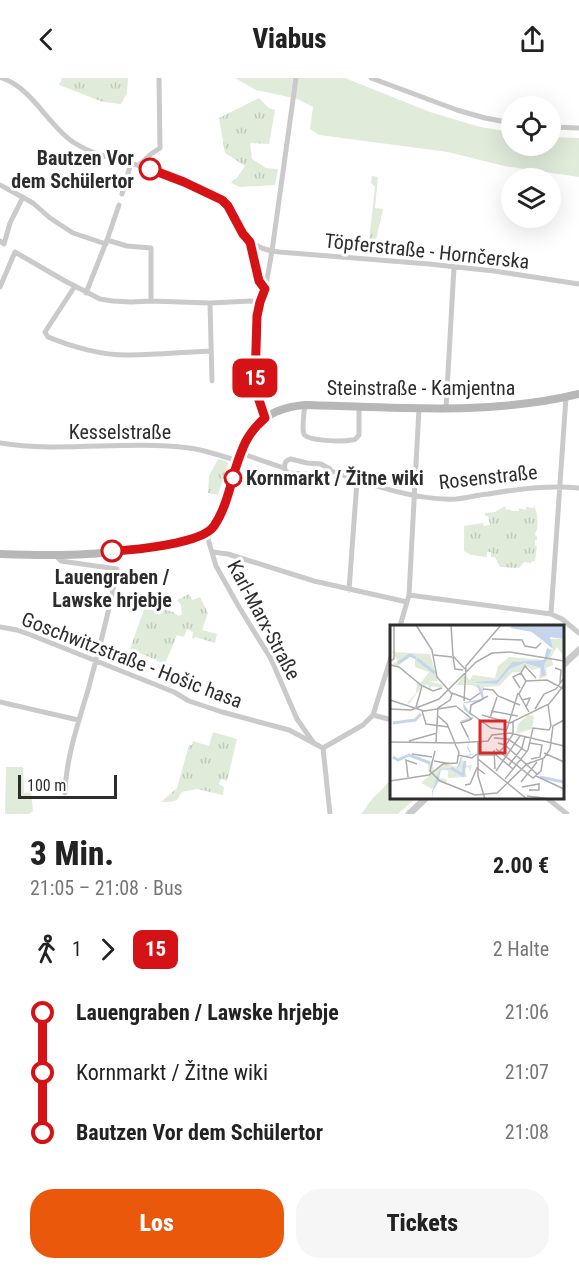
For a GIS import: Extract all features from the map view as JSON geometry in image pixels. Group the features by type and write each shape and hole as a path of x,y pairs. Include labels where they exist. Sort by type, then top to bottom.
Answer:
{"main road":[{"name":"Steinstraße - Kamjentna","path":"265,418 285,408 304,405 419,408 502,406 579,394"},
{"path":"0,554 55,555 120,551 181,542 206,534 214,526 224,504 246,438 265,418"}],"street":[{"path":"2,78 26,93 62,134 81,147 91,153 139,165 160,148 159,78"},
{"path":"265,418 255,381 257,316 272,251 296,78"},
{"path":"372,78 457,110 501,121"},
{"path":"561,127 579,128"},
{"path":"122,194 131,163"},
{"name":"Töpferstraße - Hornčerska","path":"139,165 184,182 222,200 250,242 272,251 454,267 579,284"},
{"path":"0,185 33,203 73,233 127,246 151,248 151,301"},
{"path":"2,242 23,197"},
{"path":"86,293 107,242 118,206"},
{"path":"0,287 15,252 86,293 113,301 260,302"},
{"path":"446,408 454,267"},
{"path":"75,286 45,332 48,337 63,344 88,350 125,355 211,351"},
{"path":"210,303 212,381"},
{"path":"551,614 566,397"},
{"path":"304,405 304,434 307,437 352,440 359,435 358,406"},
{"path":"401,625 408,599 419,408"},
{"name":"Kesselstraße","path":"0,443 38,446 170,446 239,457 284,468 291,473 327,474 331,471"},
{"name":"Rosenstraße","path":"284,468 287,460 291,459 326,466 331,471 357,481 415,495 444,499 559,486 579,488"},
{"path":"349,590 357,481"},
{"name":"Karl-Marx-Straße","path":"206,534 216,566 271,659 297,719 314,743"},
{"path":"212,552 228,554 349,590 408,599 551,614 562,619 579,633"},
{"path":"55,555 62,561 117,569 113,597 78,720 65,793"},
{"name":"Goschwitzstraße - Hošic hasa","path":"0,627 31,635 174,692 189,701 289,730 323,748"},
{"path":"564,664 579,650"},
{"path":"330,814 323,748 363,725 373,716 390,661"},
{"path":"0,702 78,720"},
{"path":"373,716 390,720"},
{"path":"289,730 297,719"},
{"path":"409,814 425,799"},
{"path":"548,799 567,814"}],"green space":[{"path":"62,78 128,78 127,93 121,104 103,102 59,85"},
{"path":"235,78 345,78 430,112 480,127 501,130 501,156 561,156 561,137 579,138 579,177 561,174 561,168 518,168 448,152 319,135 310,129 313,107 298,99 256,90"},
{"path":"259,98 269,108 275,110 269,144 250,143 252,159 266,168 278,169 275,185 240,187 231,183 245,166 225,153 219,118"},
{"path":"372,176 378,177 375,208 383,209 375,245 379,246 378,252 368,250 375,187 371,183"},
{"path":"218,459 228,464 218,495 208,493 209,476"},
{"path":"534,505 538,521 535,535 537,540 535,540 535,546 537,546 535,561 524,562 519,568 500,567 495,557 491,557 491,552 487,552 487,557 471,555 464,551 464,526 483,523 484,526 490,525 485,513 495,512 505,506 506,510 519,511 519,508 526,510 526,507 534,508"},
{"path":"189,594 192,600 200,597 208,613 202,630 217,634 215,643 192,638 193,632 187,629 184,637 177,635 165,664 130,649 146,604 179,616 182,614 181,605 177,600"},
{"path":"213,732 237,739 227,781 221,779 219,784 224,787 223,795 197,789 182,792 177,800 161,802 177,788 189,745 192,745 193,741 209,746"},
{"path":"6,767 23,767 24,793 31,792 33,811 29,814 5,814"},
{"path":"390,778 390,799 415,799 398,814 361,814 372,799"}],"bus line":[{"name":"15","path":"112,551 181,542 200,537 212,530 224,504 246,438 265,418 255,381 257,316 265,289 259,281 250,242 222,200 150,169"}],"place":[{"name":"Bautzen Vor dem Schülertor","path":"150,169"},
{"name":"Kornmarkt / Žitne wiki","path":"233,478"},
{"name":"Lauengraben / Lawske hrjebje","path":"112,551"}]}
